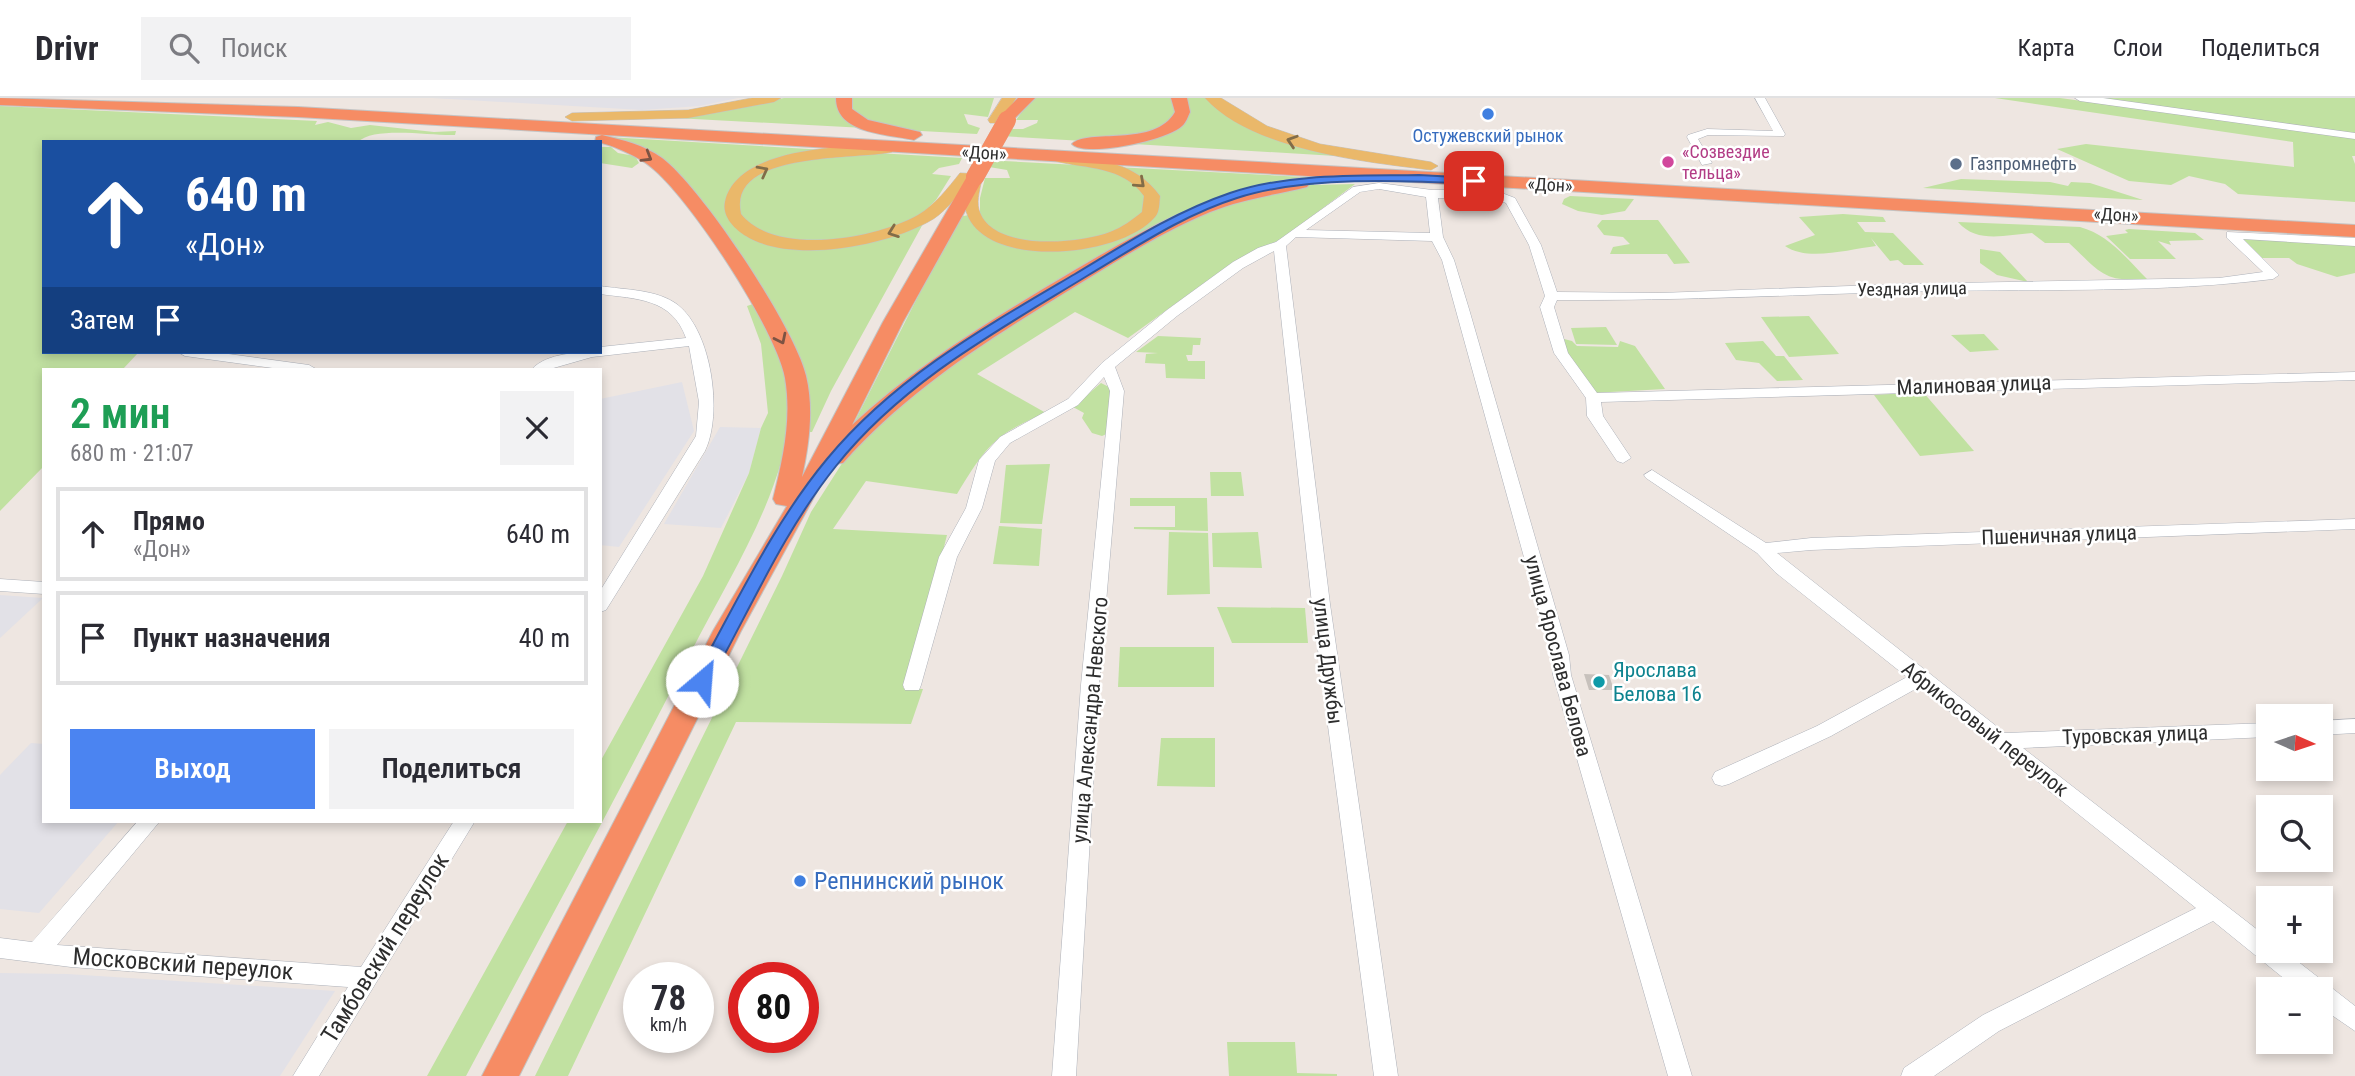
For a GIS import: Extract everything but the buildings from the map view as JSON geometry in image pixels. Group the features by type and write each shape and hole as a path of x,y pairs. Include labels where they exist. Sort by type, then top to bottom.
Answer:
{"highway":[{"name":"«Дон»","path":"197,98 572,117 916,143"},
{"path":"844,98 844,110 857,121 916,143"},
{"path":"1002,98 1004,113"},
{"path":"500,1076 793,500 1004,113 1027,98"},
{"path":"1056,151 1159,133 1182,115 1184,108 1180,98"},
{"path":"0,100 298,112 535,127 595,140"},
{"name":"«Дон»","path":"535,127 916,143 2355,220"},
{"path":"602,141 628,147 660,165 690,197 774,323 795,370 800,405 793,500"},
{"name":"«Дон»","path":"1425,172 2355,231"},
{"path":"793,500 859,431 924,373 998,324 1172,220 1234,195 1280,185 1425,172"}],"main road":[{"path":"572,117 688,114 774,98"},
{"path":"1004,113 1019,98"},
{"path":"1212,98 1247,122 1289,141 1425,172"},
{"path":"916,143 826,151 780,162 756,174 742,185 733,201 735,216 753,232 788,242 832,244 869,239 896,231 926,216 970,177"},
{"path":"970,177 971,201 977,221 1002,237 1025,244 1057,247 1099,242 1128,231 1150,213 1152,196 1137,178 1056,151"}],"street":[{"path":"1706,163 1692,137 1707,132 1780,134 1760,98"},
{"path":"2080,98 2355,136"},
{"path":"912,685 943,571 974,508 988,460 1015,432 1073,402 1107,366 1220,277 1287,239 1357,189 1366,187 1432,194 1494,194 1508,198 1535,245 1552,296 1547,307 1561,353 1593,398 1595,416 1623,458"},
{"name":"улица Ярослава Белова","path":"1432,194 1437,237 1448,260 1497,426 1521,522 1560,654 1563,675 1679,1076"},
{"name":"Уездная улица","path":"1552,296 1660,297 1903,288 2219,282 2273,275 2231,235 2355,242"},
{"path":"1287,239 1437,237"},
{"name":"улица Дружбы","path":"1287,239 1324,631 1386,1076"},
{"path":"602,290 653,299 673,307 686,320 704,382 705,433 698,451 602,603"},
{"path":"602,352 694,341"},
{"path":"200,354 302,368"},
{"path":"543,367 589,354"},
{"name":"улица Александра Невского","path":"1065,1076 1090,685 1117,391 1107,366"},
{"name":"Малиновая улица","path":"1593,398 2355,376"},
{"name":"Абрикосовый переулок","path":"1652,475 1763,550 1781,568 1919,679 2002,741 2300,977"},
{"name":"Пшеничная улица","path":"1763,550 1811,544 2355,524"},
{"path":"0,585 42,588"},
{"path":"1722,778 1824,731 1919,679"},
{"path":"2333,727 2355,726"},
{"name":"Туровская улица","path":"2002,741 2256,730"},
{"path":"38,951 148,823"},
{"name":"Тамбовский переулок","path":"304,1076 464,823"},
{"path":"1913,1076 1991,1023 2214,910"},
{"name":"Московский переулок","path":"0,948 71,957 367,978"}],"shaded area":[{"path":"432,98 738,98 700,106 642,110"},
{"path":"682,382 694,431 619,547 602,545 602,399"},
{"path":"720,427 761,428 749,473 721,528 664,524"},
{"path":"0,595 42,598 42,599 0,638"},
{"path":"31,743 42,744 42,823 117,823 39,913 0,909 0,775"},
{"path":"0,973 67,974 335,991 280,1076 0,1076"}],"green space":[{"path":"784,98 994,98 988,117 964,114 968,124 980,128 977,134 675,118"},
{"path":"1032,98 1206,98 1223,112 1336,156 1000,136 1004,129 1023,129 1037,123 1038,120 1016,120"},
{"path":"1995,98 2060,98 2355,138 2355,156 2352,156 2355,164 2355,202 2238,194 2225,184 2189,176 2171,185 2129,181 2057,149 2086,144 2294,167 2293,142"},
{"path":"2095,98 2355,98 2355,134"},
{"path":"0,106 317,121 315,125 328,122 351,128 370,125 434,132 456,131 455,135 377,134 361,140 42,140 42,354 137,354 124,368 42,368 42,468 0,511"},
{"path":"608,137 962,158 959,164 939,168 932,174 951,176 936,200 925,211 924,222 831,391 812,432 808,432 804,377 792,339 778,315 687,187"},
{"path":"602,147 611,147 618,153 635,156 639,163 632,168 602,163"},
{"path":"1004,161 1303,177 1310,178 1314,185 1355,184 1283,238 1225,268 1128,338 1075,312 977,374 1046,413 1014,428 993,444 976,464 957,494 866,481 833,529 947,535 932,595 903,688 923,689 911,724 736,722 568,1076 535,1076 811,512 848,454 848,435 958,217 980,213 980,198 985,178 1010,178 1007,170 983,166 984,163"},
{"path":"1961,179 2050,182 2068,186 2071,182 2090,183 2143,200 1923,188"},
{"path":"1570,196 1634,199 1625,211 1602,215 1578,211 1562,204 1564,199"},
{"path":"1843,214 1883,217 1886,222 1857,222 1865,232 1893,233 1924,265 1904,265 1898,260 1890,261 1871,238 1876,246 1829,253 1805,253 1785,246 1815,235 1799,217"},
{"path":"1602,220 1658,220 1690,263 1674,264 1667,254 1610,254 1613,247 1630,244 1623,237 1604,235 1597,226"},
{"path":"1958,222 2080,227 2108,241 2147,279 2111,277 2095,268 2069,243 2045,243 2032,233 1983,236 1966,229"},
{"path":"2125,230 2195,233 2204,240 2169,241 2171,245 2158,241 2176,259 2130,259 2106,236 2128,233"},
{"path":"2241,237 2355,244 2355,273 2337,277 2297,264 2289,258 2260,258"},
{"path":"1980,249 2000,252 2028,282 1997,275 1980,263"},
{"path":"753,304 789,382 792,407 778,471 754,533 739,563 602,821 602,758 703,576 749,473 761,428 768,413 761,344 747,306"},
{"path":"1809,316 1839,354 1789,357 1761,317"},
{"path":"1606,327 1617,345 1576,344 1571,328"},
{"path":"1984,334 1999,350 1970,352 1951,335"},
{"path":"1158,336 1201,338 1200,345 1193,345 1192,355 1186,355 1188,361 1205,361 1205,379 1166,378 1165,364 1145,363 1146,354 1158,353 1136,352"},
{"path":"1564,339 1577,346 1618,347 1620,341 1635,346 1665,389 1592,393 1565,352"},
{"path":"1763,341 1776,356 1784,356 1803,380 1777,381 1759,363 1736,360 1725,343"},
{"path":"1101,383 1113,389 1111,432 1102,436 1092,433 1082,418 1084,413 1073,407"},
{"path":"1923,392 1974,451 1920,456 1874,395"},
{"path":"1050,464 1042,524 1000,523 1006,465"},
{"path":"1210,472 1241,472 1244,496 1211,496"},
{"path":"1130,498 1207,498 1208,531 1134,529 1175,527 1175,506 1130,506"},
{"path":"999,526 1042,529 1039,566 993,564"},
{"path":"1169,532 1208,533 1210,594 1167,595"},
{"path":"1258,532 1262,568 1213,567 1212,533"},
{"path":"1217,607 1305,608 1308,643 1232,643"},
{"path":"1120,647 1214,647 1214,687 1118,687"},
{"path":"1161,738 1215,738 1215,787 1157,786"},
{"path":"567,823 601,823 466,1076 427,1076"},
{"path":"1227,1042 1295,1042 1297,1073 1337,1076 1229,1076"}],"place":[{"name":"Остужевский рынок","path":"1488,114"},
{"name":"«Созвездие тельца»","path":"1668,162"},
{"name":"Газпромнефть","path":"1956,164"},
{"name":"Ярослава Белова 16","path":"1599,682"},
{"name":"Репнинский рынок","path":"800,881"}],"route":[{"path":"702,681 727,631 802,501 831,463 898,393 967,343 1172,220 1234,195 1280,185 1338,180 1419,178 1474,181"}]}
